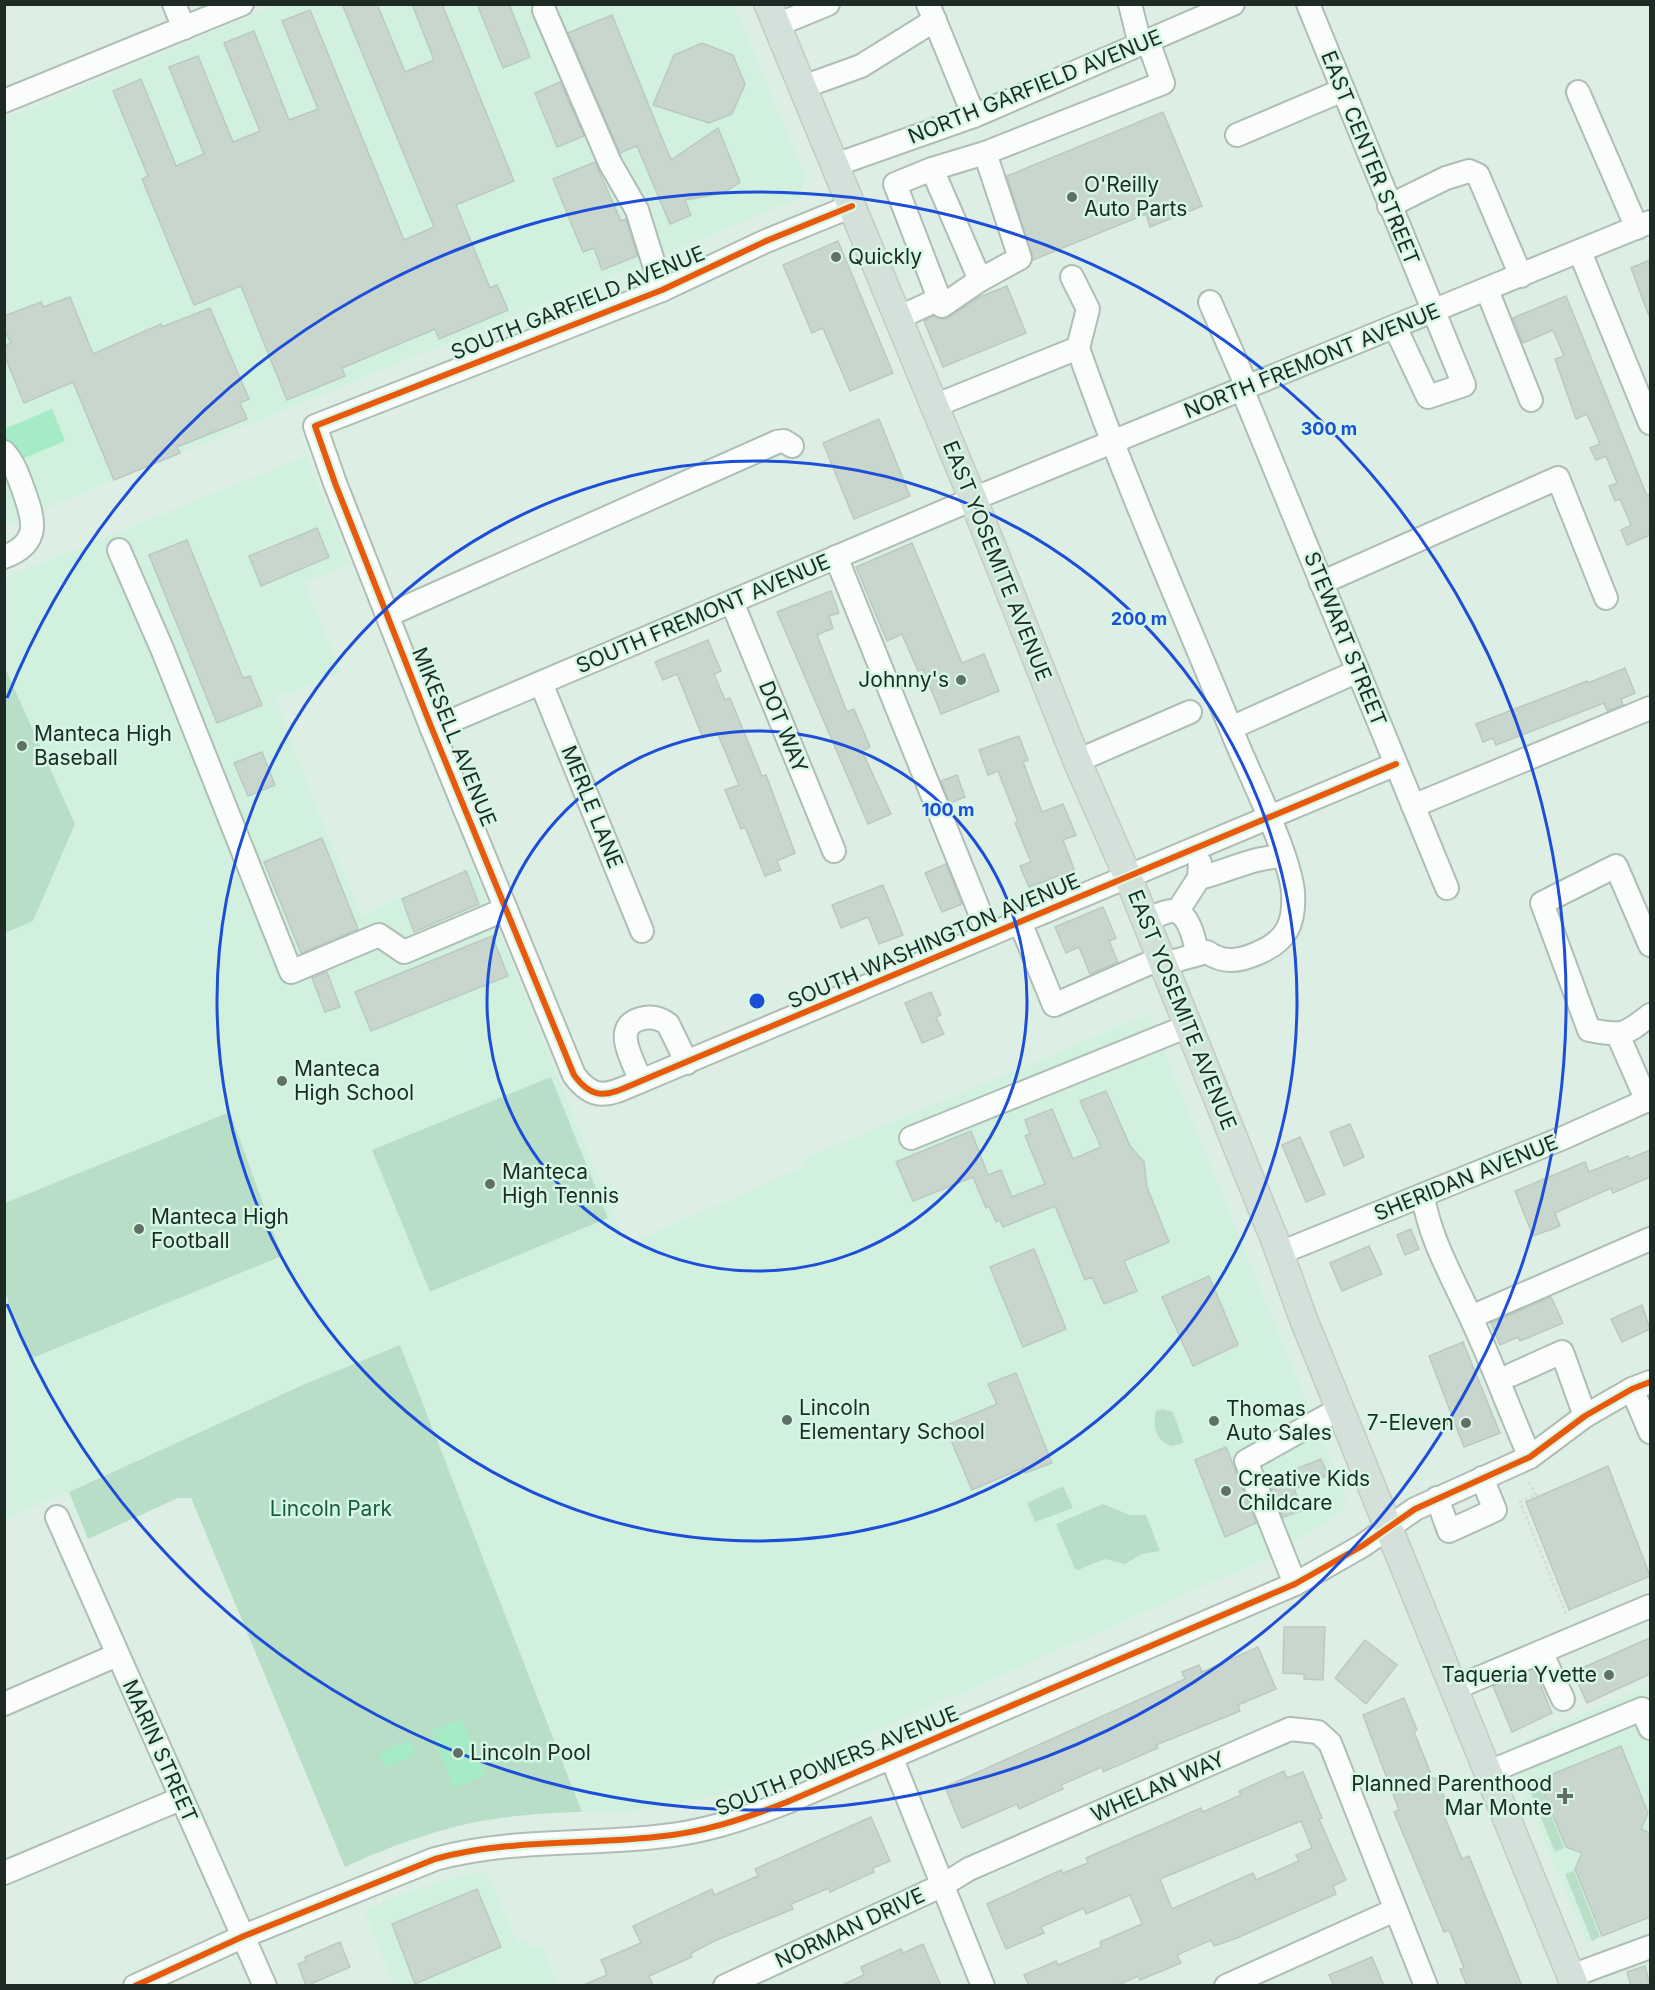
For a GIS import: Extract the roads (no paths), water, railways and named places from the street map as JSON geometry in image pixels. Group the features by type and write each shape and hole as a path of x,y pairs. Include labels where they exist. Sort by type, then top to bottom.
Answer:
{"main road":[{"name":"EAST YOSEMITE AVENUE","path":"772,15 973,498 1077,761 1146,920 1573,1981"}],"street":[{"path":"174,4 184,28"},
{"path":"4,101 242,4"},
{"path":"772,15 828,4"},
{"path":"985,153 1020,258 980,279 942,306 895,184 932,169 985,153 1163,82 1144,43 1130,4"},
{"name":"NORTH GARFIELD AVENUE","path":"835,165 974,116 1233,4"},
{"name":"EAST CENTER STREET","path":"1308,4 1464,385 1428,397 1395,327"},
{"path":"544,10 610,163 637,210 662,290"},
{"path":"803,87 861,66 932,12 974,116"},
{"path":"1237,135 1343,90"},
{"path":"1578,92 1644,225"},
{"path":"932,169 980,279"},
{"path":"1389,206 1446,178 1469,171 1478,175 1521,276"},
{"name":"SOUTH GARFIELD AVENUE","path":"315,426 662,290 766,241 852,206"},
{"name":"NORTH FREMONT AVENUE","path":"973,498 1644,225"},
{"path":"1580,252 1650,423"},
{"path":"1020,922 1054,1005 1162,961 1208,952 1218,960 1234,961 1259,953 1281,939 1288,931 1293,908 1293,890 1283,857 1111,442 1078,348 1088,309 1072,277"},
{"path":"1487,290 1531,400"},
{"path":"898,318 939,299"},
{"name":"STEWART STREET","path":"1210,302 1321,583 1448,888"},
{"path":"934,406 1078,348"},
{"name":"MIKESELL AVENUE","path":"315,426 335,483 432,729 567,1059"},
{"path":"388,615 777,442 784,441 792,446"},
{"path":"4,452 13,462 34,518 32,535 18,552 4,557"},
{"path":"1321,583 1558,478 1606,598"},
{"name":"SOUTH FREMONT AVENUE","path":"432,729 973,498"},
{"path":"119,550 168,662 291,972 379,935 404,952 506,909"},
{"path":"837,557 989,935"},
{"name":"DOT WAY","path":"732,602 834,851"},
{"path":"1231,728 1358,671"},
{"name":"MERLE LANE","path":"542,682 642,931"},
{"path":"1413,806 1650,708"},
{"path":"1077,761 1190,712"},
{"name":"SOUTH WASHINGTON AVENUE","path":"567,1059 583,1088 595,1094 608,1094 687,1063 1396,764"},
{"path":"1177,912 1199,878 1200,862 1196,849"},
{"path":"1199,878 1226,872 1259,859 1283,857"},
{"path":"1634,1026 1589,1030 1542,903 1616,866 1650,945"},
{"path":"1146,920 1172,910 1177,912 1186,921 1197,953"},
{"path":"641,1081 626,1041 626,1030 630,1024 640,1019 652,1017 668,1023 687,1063"},
{"path":"911,1138 1188,1026"},
{"path":"1634,1026 1650,1073"},
{"path":"1634,1026 1649,1100"},
{"name":"SHERIDAN AVENUE","path":"1280,1253 1424,1196 1649,1100"},
{"path":"1424,1196 1426,1214 1452,1279 1471,1317 1530,1457"},
{"path":"1471,1317 1650,1239"},
{"path":"1511,1375 1562,1352 1585,1416"},
{"path":"1641,1385 1650,1432"},
{"name":"SOUTH POWERS AVENUE","path":"135,1986 244,1936 435,1858 490,1847 654,1837 714,1828 756,1815 892,1759 1295,1584 1437,1498 1530,1457 1585,1416 1641,1385"},
{"path":"1295,1584 1246,1461 1341,1408"},
{"path":"1437,1498 1449,1531 1495,1510 1482,1478"},
{"name":"MARIN STREET","path":"57,1517 180,1798 244,1936 264,1986"},
{"path":"1455,1688 1650,1606"},
{"path":"1541,1652 1563,1699"},
{"path":"4,1704 117,1655"},
{"path":"1489,1772 1642,1709 1650,1728"},
{"name":"WHELAN WAY","path":"943,1885 969,1869 1290,1729 1318,1732 1330,1743 1426,1986"},
{"path":"892,1759 984,1986"},
{"path":"4,1873 180,1798"},
{"name":"NORMAN DRIVE","path":"725,1986 943,1885"},
{"path":"1226,1986 1395,1910"},
{"path":"1573,1981 1650,1947"}],"place":[{"name":"O'Reilly Auto Parts","path":"1072,197"},
{"name":"Quickly","path":"836,257"},
{"name":"Johnny's","path":"961,680"},
{"name":"Manteca High Baseball","path":"22,746"},
{"name":"Manteca High School","path":"282,1081"},
{"name":"Manteca High Tennis","path":"490,1184"},
{"name":"Manteca High Football","path":"139,1229"},
{"name":"Lincoln Elementary School","path":"787,1420"},
{"name":"Thomas Auto Sales","path":"1214,1421"},
{"name":"7-Eleven","path":"1466,1423"},
{"name":"Creative Kids Childcare","path":"1226,1491"},
{"name":"Taqueria Yvette","path":"1609,1675"},
{"name":"Lincoln Pool","path":"458,1753"},
{"name":"Planned Parenthood Mar Monte","path":"1565,1796"}],"park label":[{"name":"Lincoln Park","path":"331,1509"}]}
